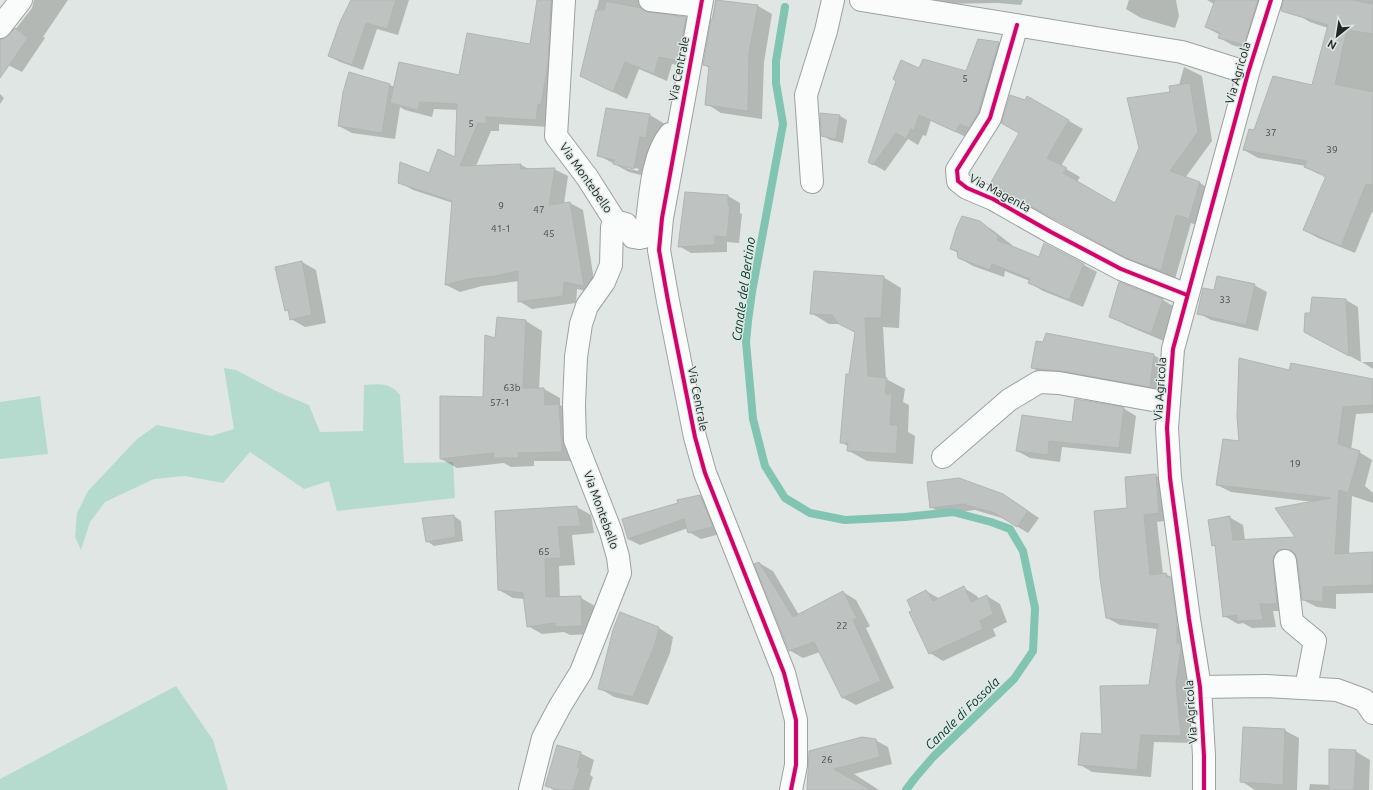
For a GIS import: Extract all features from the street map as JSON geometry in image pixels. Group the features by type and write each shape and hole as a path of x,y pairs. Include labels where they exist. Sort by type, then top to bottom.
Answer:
{"street":[{"path":"0,27 21,0"},
{"name":"Via Montebello","path":"564,0 556,136 587,176 615,221 626,224 633,237 644,237 656,162 666,138 679,122"},
{"name":"Via Centrale","path":"650,0 701,3 662,218 659,250 695,437 705,473 784,673 796,720 796,765 791,790"},
{"path":"812,182 806,95 826,31 833,0"},
{"path":"860,0 1182,52 1248,73"},
{"name":"Via Agricola","path":"1204,790 1204,756 1200,687 1189,619 1170,478 1167,428 1173,349 1248,73 1271,0"},
{"name":"Via Magenta","path":"1017,25 990,118 957,170 958,181 967,188 993,199 1121,269 1187,295"},
{"name":"Via Montebello","path":"530,790 543,738 560,706 581,672 620,573 618,556 611,532 575,440 574,412 576,357 581,324 587,306 604,282 611,265 612,227 615,221"},
{"name":"Via Agricola","path":"944,456 1009,400 1039,382 1059,382 1169,403"},
{"path":"1285,561 1292,622 1315,641 1306,688"},
{"path":"1200,687 1266,686 1337,690 1364,700 1373,713"}],"green space":[{"path":"224,368 236,370 278,392 309,405 320,432 363,431 364,385 384,385 392,388 400,395 404,463 453,462 455,498 337,511 329,481 304,489 250,452 223,483 185,476 154,479 105,502 90,522 81,550 75,537 77,513 88,491 137,439 157,425 211,436 234,429"},
{"path":"40,396 48,454 0,459 0,402"},
{"path":"176,686 213,740 228,790 0,790 0,779"}],"building":[{"path":"351,0 396,0 387,29 366,23 352,65 328,56 340,22"},
{"path":"537,0 551,0 548,64 541,105 538,104 536,120 486,117 486,124 478,123 460,166 521,164 520,169 555,168 549,205 570,202 584,286 564,282 563,296 518,302 518,271 496,276 468,279 445,285 452,201 398,183 400,162 429,173 438,149 455,157 457,104 420,102 418,110 390,103 399,62 459,75 467,33 530,44"},
{"path":"716,0 758,5 749,53 748,111 705,105 709,66 703,65"},
{"path":"1215,0 1258,0 1244,45 1218,38 1220,33 1205,27"},
{"path":"1283,0 1353,0 1373,4 1373,34 1347,30 1335,84 1373,92 1373,185 1366,184 1341,246 1303,230 1326,176 1304,167 1307,161 1243,150 1249,129 1254,130 1273,76 1312,85 1328,25 1281,11"},
{"path":"606,1 641,8 649,12 686,17 678,61 659,57 654,74 625,62 613,92 580,76 596,10 604,10"},
{"path":"15,28 28,38 0,78 0,39 5,38"},
{"path":"978,39 999,42 978,113 969,128 960,124 956,132 919,115 914,130 911,129 906,139 896,133 873,165 868,162 896,81 893,79 901,60 919,68 923,59 966,71"},
{"path":"349,72 390,84 382,133 338,126 343,92"},
{"path":"1190,83 1198,132 1170,171 1200,182 1189,219 1176,215 1161,271 1126,258 990,184 1019,133 1001,123 1010,95 1025,100 1027,96 1069,120 1047,158 1067,168 1063,173 1115,203 1139,148 1127,98 1170,92 1169,86"},
{"path":"606,108 650,114 646,138 640,137 634,169 613,164 614,160 597,156"},
{"path":"820,113 840,115 836,139 821,136"},
{"path":"685,192 728,195 728,206 730,206 727,237 715,236 715,245 678,247"},
{"path":"962,216 980,221 998,236 997,240 1039,257 1044,243 1084,264 1069,300 1028,283 1030,279 992,264 990,270 958,258 957,251 950,249"},
{"path":"302,261 312,315 290,320 288,310 285,311 275,267"},
{"path":"814,271 884,276 881,318 865,318 868,376 887,378 885,394 892,394 890,425 898,425 896,454 847,451 848,443 840,443 846,374 849,374 855,332 839,324 832,315 810,314"},
{"path":"1217,276 1255,284 1246,325 1197,314 1203,288 1214,290"},
{"path":"1119,282 1163,299 1151,334 1109,317"},
{"path":"1312,297 1346,299 1349,356 1304,332 1305,313 1310,313"},
{"path":"497,317 526,320 523,388 544,388 545,405 559,404 562,452 518,453 519,458 494,458 493,453 440,459 440,396 483,397 485,335 495,338"},
{"path":"1046,333 1154,354 1150,387 1061,371 1031,368 1036,341 1043,342"},
{"path":"1239,358 1289,370 1291,363 1373,379 1373,405 1343,407 1338,444 1360,451 1348,493 1339,490 1335,554 1373,552 1373,585 1323,587 1323,602 1302,600 1297,559 1295,554 1290,550 1283,549 1278,551 1274,556 1273,562 1277,604 1260,604 1263,620 1237,621 1237,615 1223,617 1215,545 1212,546 1208,520 1230,516 1233,540 1295,537 1275,508 1331,498 1216,485 1223,439 1239,441 1237,417"},
{"path":"1075,399 1124,407 1119,448 1049,441 1048,455 1016,451 1022,415 1072,422"},
{"path":"1156,474 1159,513 1144,515 1150,575 1166,573 1167,577 1171,577 1177,621 1177,643 1180,643 1181,647 1176,685 1181,736 1141,735 1137,770 1078,765 1081,733 1102,734 1100,686 1149,685 1158,624 1106,618 1100,578 1094,511 1127,508 1125,477"},
{"path":"959,478 1003,494 1028,511 1017,527 995,513 963,504 930,508 927,482"},
{"path":"700,495 713,527 688,533 684,519 628,539 622,519 678,503 677,500"},
{"path":"577,506 581,526 558,527 561,558 545,559 546,597 581,596 582,626 555,627 555,623 527,627 523,593 498,590 495,511"},
{"path":"454,515 456,537 426,542 422,518"},
{"path":"759,562 793,617 843,591 857,618 853,620 881,681 842,698 814,642 789,651 754,564"},
{"path":"964,586 971,602 987,595 993,614 980,621 983,629 929,654 909,612 912,611 907,600 926,590 933,601"},
{"path":"620,612 659,627 655,644 633,697 598,689 613,630"},
{"path":"1243,727 1285,729 1283,785 1240,782"},
{"path":"862,737 876,739 880,757 834,769 871,790 807,790 809,751"},
{"path":"557,745 581,752 577,768 580,768 573,790 559,790 545,786"},
{"path":"1329,749 1356,750 1354,790 1329,790"}],"waterway":[{"name":"Canale del Bertino","path":"785,7 776,61 776,83 783,124 752,292 746,342 753,419 765,466 785,498 810,513 845,520 905,517 953,512 991,522 1010,529 1023,551 1035,608 1033,651 1014,679 933,757 906,790"}],"cycle path":[{"path":"702,0 662,218 659,250 695,437 705,473 784,673 796,720 796,765 791,790"},
{"path":"1204,790 1204,756 1200,687 1189,619 1170,478 1167,428 1173,349 1248,73 1271,0"},
{"path":"1017,25 990,118 957,170 958,181 967,188 993,199 1121,269 1187,295"}],"water label":[{"name":"Canale di Fossola","path":"962,713"}]}
